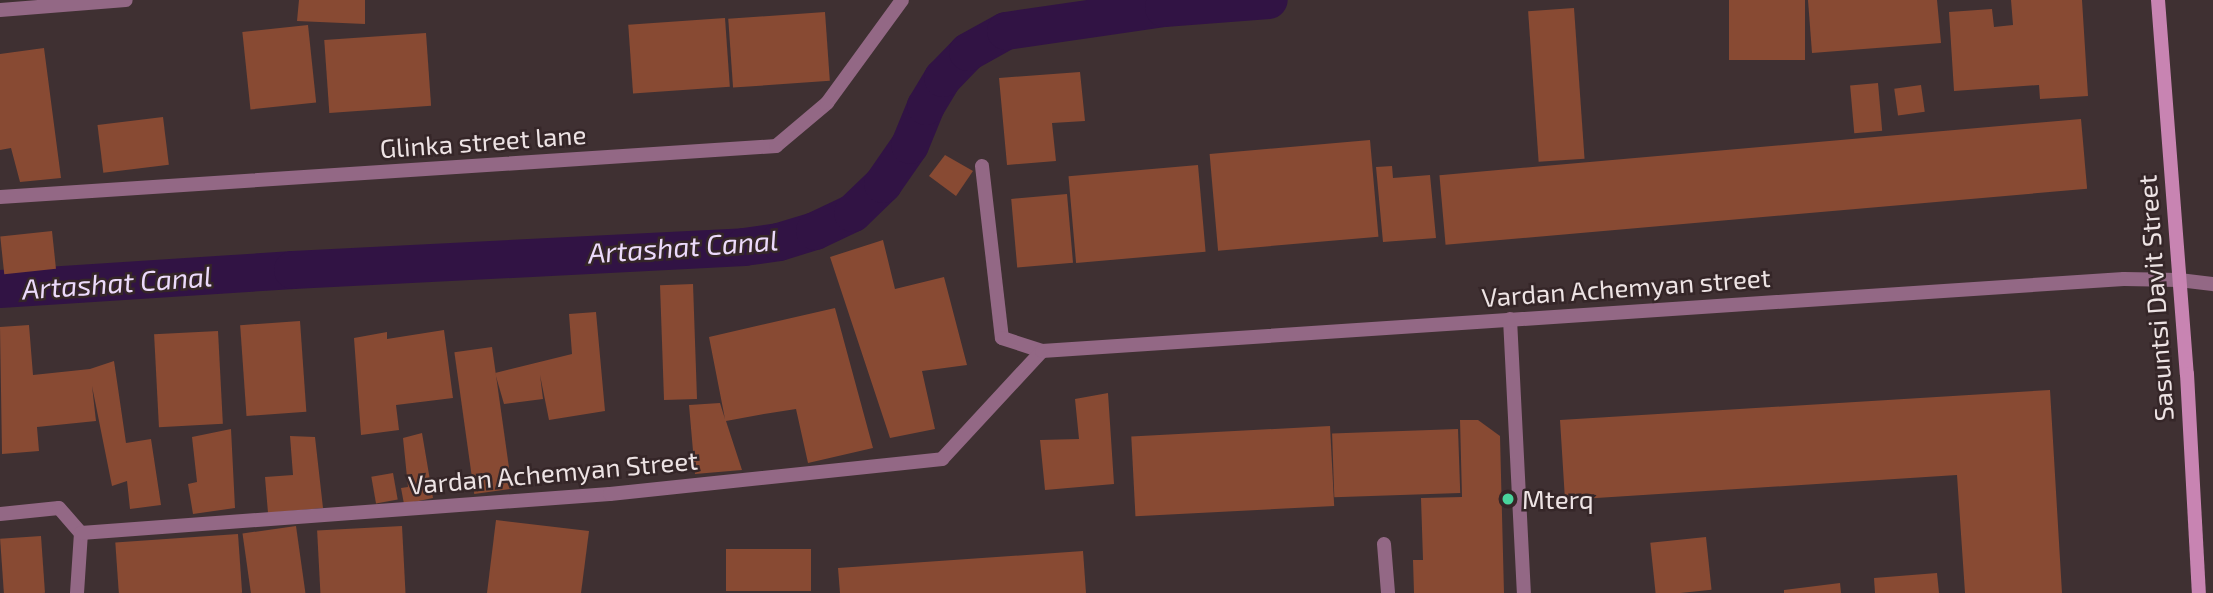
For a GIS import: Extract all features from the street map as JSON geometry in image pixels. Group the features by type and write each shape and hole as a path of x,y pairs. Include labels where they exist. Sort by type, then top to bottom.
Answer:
{"main road":[{"name":"Sasuntsi Davit Street","path":"2158,0 2199,593"}],"street":[{"path":"0,10 126,0"},
{"name":"Glinka street lane","path":"0,197 776,146 827,103 902,0"},
{"path":"982,166 1002,338 1042,351"},
{"name":"Vardan Achemyan street","path":"1042,351 2124,279 2213,284"},
{"path":"1510,319 1524,593"},
{"name":"Vardan Achemyan Street","path":"81,533 610,494 942,459 1042,351"},
{"path":"0,514 59,508 81,533 77,593"},
{"path":"1384,544 1388,593"}],"building":[{"path":"299,0 365,0 365,24 297,21"},
{"path":"1729,0 1805,0 1805,60 1729,60"},
{"path":"1808,0 1937,0 1941,43 1812,53"},
{"path":"2011,0 2082,0 2088,96 2040,99 2039,85 1954,91 1949,12 1992,9 1994,27 2013,25"},
{"path":"1574,8 1585,159 1539,162 1528,11"},
{"path":"825,12 830,81 733,88 728,19"},
{"path":"725,18 730,87 633,94 628,25"},
{"path":"308,25 316,103 251,109 242,32"},
{"path":"426,33 431,106 329,113 324,40"},
{"path":"44,48 61,178 20,182 11,148 0,150 0,54"},
{"path":"1080,72 1085,121 1052,123 1056,161 1007,165 999,78"},
{"path":"1878,83 1882,131 1854,133 1850,85"},
{"path":"1921,85 1925,112 1898,115 1894,89"},
{"path":"163,117 169,165 103,173 97,125"},
{"path":"2081,119 2087,189 1446,245 1439,175"},
{"path":"1370,140 1378,237 1218,251 1210,154"},
{"path":"945,155 973,171 956,196 929,176"},
{"path":"1198,165 1206,252 1076,263 1068,176"},
{"path":"1392,166 1393,178 1430,175 1436,238 1383,242 1376,167"},
{"path":"1067,194 1073,263 1017,268 1011,199"},
{"path":"52,231 56,269 4,274 0,236"},
{"path":"883,240 895,289 944,277 967,365 922,371 935,429 890,438 830,257"},
{"path":"693,284 697,399 664,400 660,285"},
{"path":"835,308 873,448 808,463 796,409 726,421 742,470 695,474 689,405 720,403 725,419 709,337"},
{"path":"596,312 605,411 549,420 540,375 543,399 504,404 495,373 572,354 569,314"},
{"path":"300,321 306,412 246,416 240,325"},
{"path":"29,325 33,375 90,369 114,361 126,443 151,439 161,505 130,509 127,481 112,486 92,386 96,421 37,427 39,451 2,454 0,327"},
{"path":"444,330 453,398 396,405 399,430 361,435 354,338 387,332 387,339"},
{"path":"218,331 223,424 159,427 154,334"},
{"path":"492,347 512,489 474,494 454,352"},
{"path":"2050,390 2062,593 1965,593 1957,475 1565,500 1560,420"},
{"path":"1108,393 1114,484 1045,490 1040,440 1079,439 1075,399"},
{"path":"1460,420 1478,420 1500,436 1504,593 1414,593 1413,560 1423,560 1421,498 1462,497"},
{"path":"1330,426 1334,506 1135,516 1131,436"},
{"path":"231,429 235,508 193,514 188,484 197,482 192,437"},
{"path":"1458,429 1460,493 1334,497 1332,433"},
{"path":"422,433 433,498 404,504 401,488 408,487 403,438"},
{"path":"290,436 315,437 323,508 268,513 265,477 293,475"},
{"path":"393,473 398,500 376,503 371,477"},
{"path":"496,520 589,531 581,593 487,593"},
{"path":"296,526 305,593 251,593 243,534"},
{"path":"402,526 406,593 320,593 317,530"},
{"path":"238,534 242,593 119,593 115,543"},
{"path":"41,536 45,593 4,593 0,539"},
{"path":"1706,537 1712,590 1656,593 1650,543"},
{"path":"726,549 811,549 811,591 726,591"},
{"path":"1083,551 1086,593 840,593 838,568"},
{"path":"1937,573 1939,593 1875,593 1874,578"},
{"path":"1840,583 1841,593 1784,593 1784,590"}],"waterway":[{"name":"Artashat Canal","path":"0,289 293,270 744,247 779,242 815,231 853,213 883,184 910,145 926,106 943,78 968,52 1006,31 1164,8 1269,0"}],"place":[{"name":"Mterq","path":"1508,499"}]}
